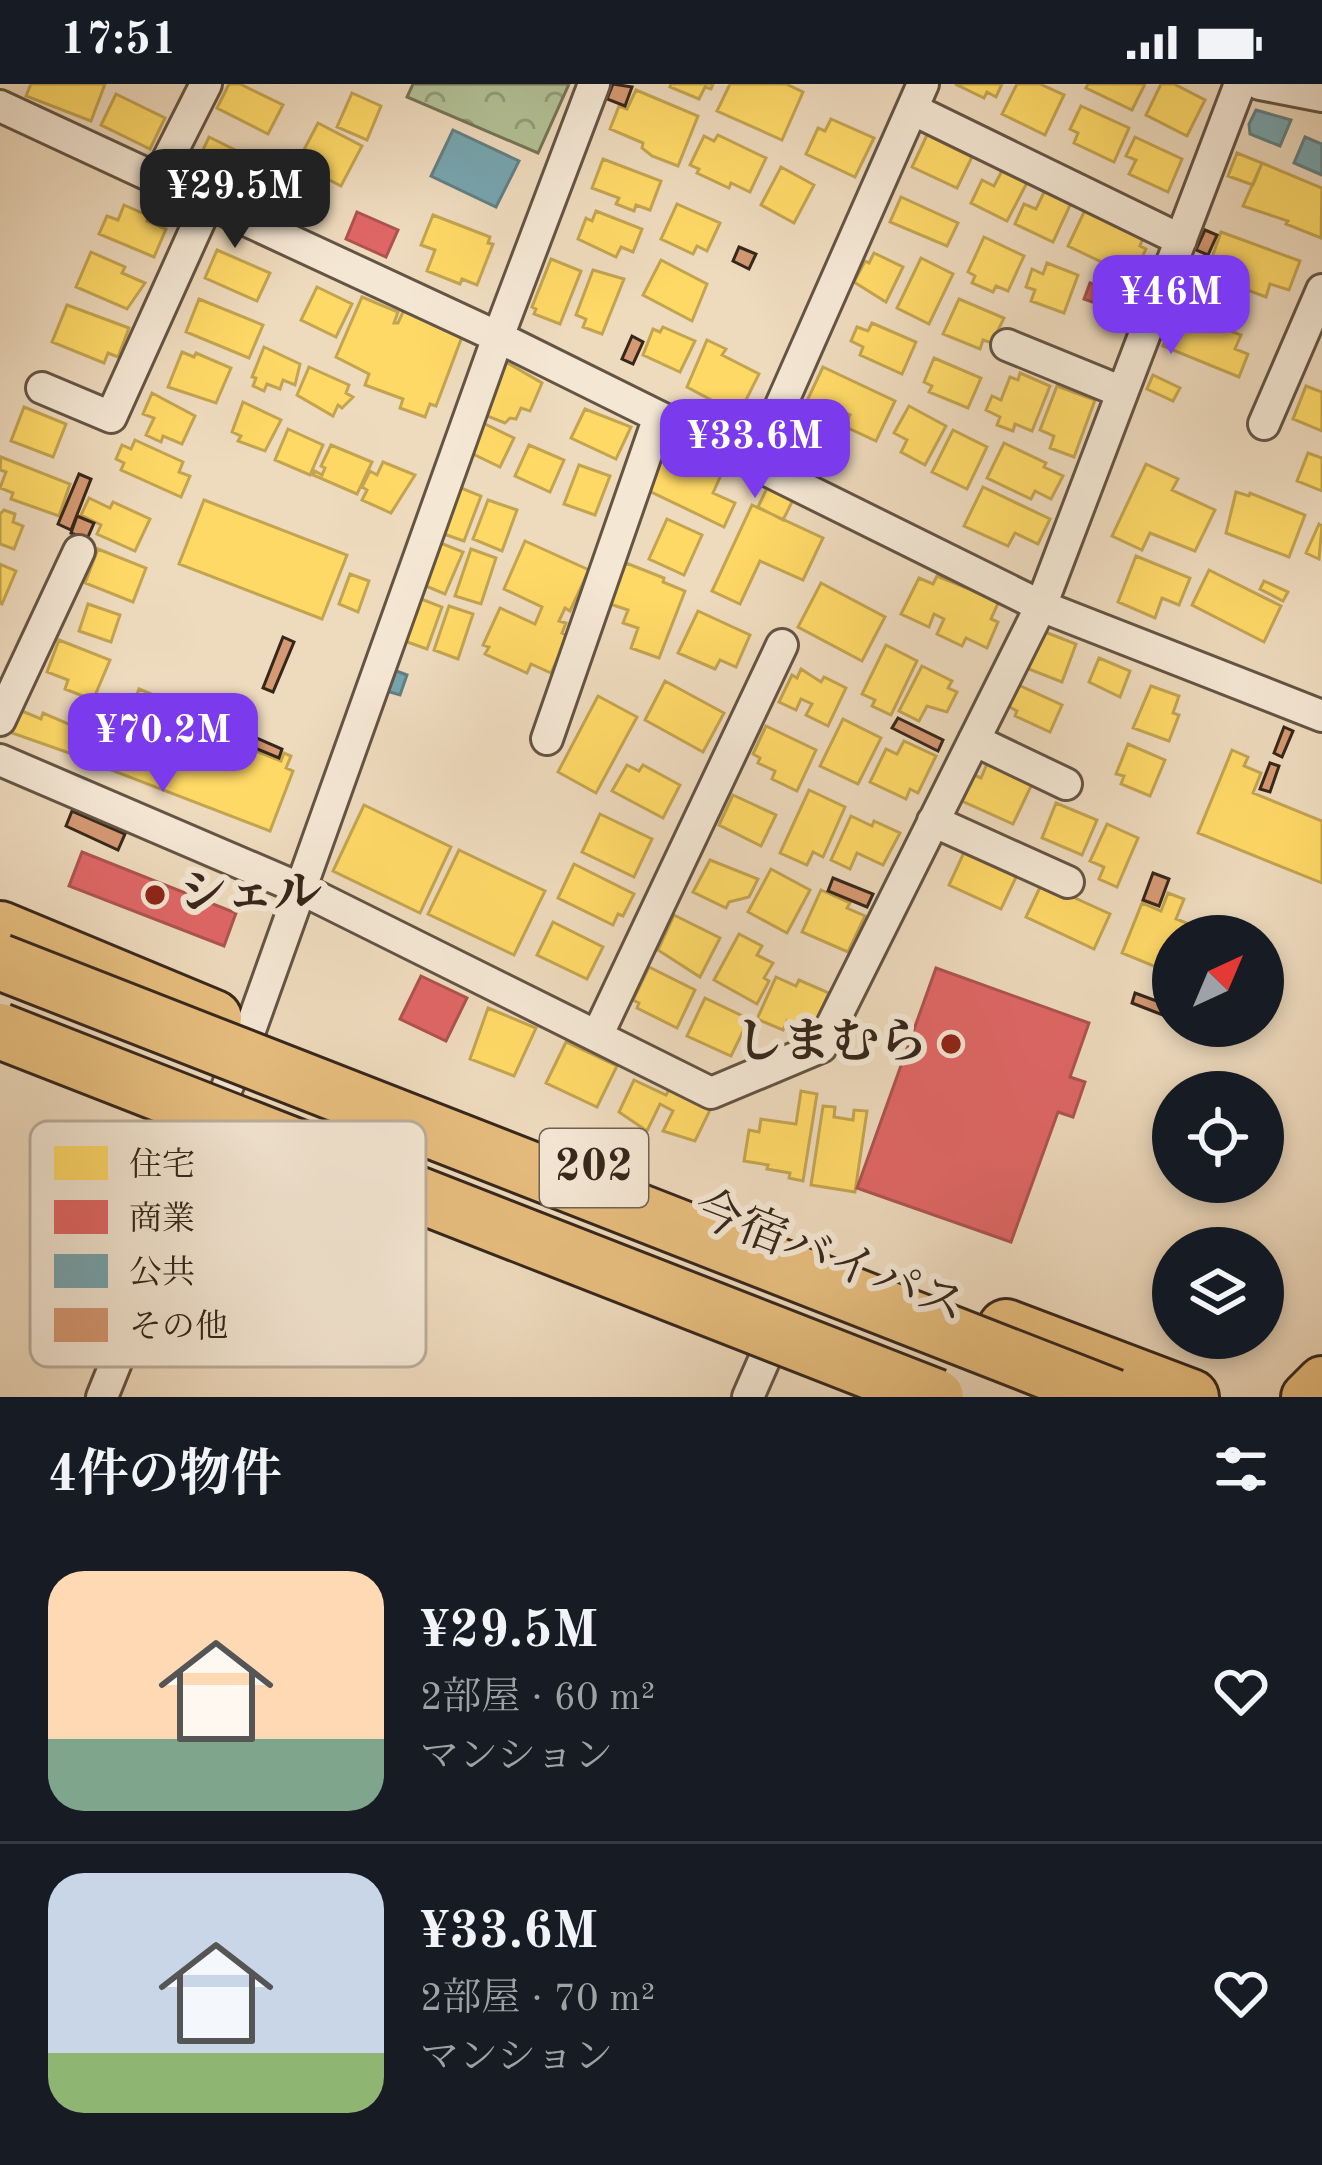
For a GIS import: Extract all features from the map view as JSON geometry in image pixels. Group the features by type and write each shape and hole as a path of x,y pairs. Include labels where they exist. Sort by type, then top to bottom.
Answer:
{"highway":[{"name":"今宿バイパス","path":"0,929 249,1033 1191,1397"},
{"path":"0,962 407,1121"},
{"path":"0,1031 230,1121"},
{"name":"202","path":"0,1048 177,1121"},
{"path":"426,1128 1113,1397"},
{"path":"426,1197 937,1397"},
{"name":"202","path":"426,1231 756,1378 863,1397"}],"main road":[{"path":"1306,1397 1322,1381"}],"street":[{"path":"158,179 206,84"},
{"path":"216,1121 594,84"},
{"path":"0,760 301,890 711,1093 821,1047 1041,606 1240,84"},
{"path":"1260,84 1322,96"},
{"path":"755,464 918,97 1181,240"},
{"path":"0,106 498,337 1041,606 1322,716"},
{"path":"42,388 112,417 208,202"},
{"path":"1264,424 1322,290"},
{"path":"1007,344 1123,392"},
{"path":"548,739 659,417"},
{"path":"0,720 79,551"},
{"path":"597,1036 782,645"},
{"path":"974,740 1066,784"},
{"path":"934,820 1068,882"},
{"path":"102,1397 114,1367"}],"green space":[{"path":"413,84 569,84 538,153 407,97"}],"building: 住宅":[{"path":"31,84 105,84 91,121 26,96"},
{"path":"229,84 240,84 283,105 268,134 217,108"},
{"path":"671,84 713,84 711,89 705,87 699,99"},
{"path":"730,84 786,84 803,92 782,140 717,111"},
{"path":"955,84 1002,84 996,97 987,92 984,98"},
{"path":"1017,84 1040,84 1064,95 1045,135 1002,114"},
{"path":"1088,84 1145,84 1132,110 1086,88"},
{"path":"1161,84 1174,84 1205,100 1187,136 1146,115"},
{"path":"636,90 698,116 678,166 652,156 642,148 643,143 610,129 619,106 627,109"},
{"path":"352,93 381,106 367,140 337,127"},
{"path":"116,94 165,118 150,149 101,125"},
{"path":"1081,106 1129,128 1114,162 1074,143 1078,133 1070,129"},
{"path":"831,119 874,138 855,177 806,154 818,128 825,131"},
{"path":"318,123 362,146 341,186 297,163"},
{"path":"718,135 766,158 750,192 731,183 729,188 690,165 704,136 714,141"},
{"path":"927,135 972,157 957,188 912,167"},
{"path":"209,137 262,163 249,190 199,171"},
{"path":"1135,137 1182,159 1168,192 1129,174 1136,160 1126,156"},
{"path":"1237,153 1262,163 1253,185 1228,176"},
{"path":"603,159 661,181 650,210 636,205 634,211 616,204 619,198 592,188"},
{"path":"1262,163 1322,188 1321,238 1243,206"},
{"path":"781,167 814,185 794,223 761,205"},
{"path":"1004,167 1029,179 1007,221 971,203 982,180 994,186"},
{"path":"1046,188 1072,201 1053,242 1015,224 1024,204 1036,209"},
{"path":"901,197 958,223 947,246 890,222"},
{"path":"677,204 720,223 707,251 697,246 693,254 661,239"},
{"path":"124,205 166,229 154,257 99,234 107,216 118,220"},
{"path":"1086,208 1144,235 1140,246 1146,249 1133,277 1068,246"},
{"path":"596,211 642,229 633,252 621,247 616,257 578,239 586,218 592,221"},
{"path":"433,215 490,237 488,243 493,244 477,285 462,279 460,284 427,271 435,250 421,245"},
{"path":"1221,232 1300,261 1289,290 1270,284 1266,297 1223,281 1228,269 1210,263"},
{"path":"984,237 1024,256 1008,291 996,286 993,292 972,283 975,276 968,272"},
{"path":"217,250 270,273 257,301 205,278"},
{"path":"91,252 125,267 122,273 145,283 127,309 76,287"},
{"path":"874,253 903,267 886,302 854,282"},
{"path":"921,258 953,274 929,324 897,308"},
{"path":"551,259 581,271 560,324 534,314 532,307"},
{"path":"661,260 707,284 692,321 643,295"},
{"path":"1047,263 1078,275 1064,313 1031,301 1035,290 1026,287 1032,269 1043,274"},
{"path":"593,270 624,279 602,334 583,327 586,319 576,315"},
{"path":"317,287 352,304 336,337 301,320"},
{"path":"362,297 398,312 394,323 404,310 463,334 436,406 430,404 425,417 400,408 403,399 365,385 369,374 336,357"},
{"path":"199,299 263,325 249,358 186,332"},
{"path":"959,299 1004,318 992,343 983,340 980,349 943,334"},
{"path":"1181,301 1231,321 1228,330 1241,335 1235,349 1248,354 1239,377 1163,346"},
{"path":"67,305 129,328 118,357 108,353 104,363 52,342"},
{"path":"872,323 916,342 902,374 860,355 863,347 851,341 857,327 868,331"},
{"path":"663,327 695,341 680,372 643,355 653,329 660,332"},
{"path":"707,340 726,349 722,355 759,374 741,410 733,406 730,410 687,387"},
{"path":"264,347 300,364 295,385 283,380 280,389 267,384 264,391 253,386"},
{"path":"182,352 231,368 216,403 168,387"},
{"path":"934,358 981,378 968,408 929,392 932,386 924,382"},
{"path":"504,361 542,383 530,411 521,408 516,419 505,423 477,412"},
{"path":"309,367 349,385 346,393 353,397 342,408 338,405 333,416 297,395"},
{"path":"823,367 895,401 876,441 844,426 850,415 839,410 834,421 804,407"},
{"path":"1020,373 1050,386 1032,431 1015,424 1013,431 997,425 1000,417 986,410 992,396 1001,400 1010,377 1018,380"},
{"path":"1153,375 1180,388 1173,401 1147,389"},
{"path":"1057,386 1095,400 1074,457 1050,448 1054,436 1040,430"},
{"path":"1306,386 1322,392 1322,431 1293,419"},
{"path":"152,393 195,416 182,444 146,435 154,418 143,414"},
{"path":"243,402 281,420 265,451 238,441 241,436 232,432"},
{"path":"909,406 946,426 925,465 901,452 907,440 894,433"},
{"path":"24,407 66,424 53,457 11,441"},
{"path":"585,409 631,427 616,459 571,438"},
{"path":"483,423 514,438 500,467 469,452"},
{"path":"288,429 323,445 310,475 275,460"},
{"path":"953,430 987,447 967,489 932,472"},
{"path":"135,440 183,462 179,472 190,476 181,497 121,470 124,463 116,459 122,445 131,449"},
{"path":"1004,443 1063,476 1051,499 1035,491 1031,499 987,478"},
{"path":"331,445 372,462 357,494 313,475 315,471 322,475"},
{"path":"529,445 564,460 550,492 515,476"},
{"path":"673,445 716,465 712,471 721,475 713,493 735,503 724,527 645,489 661,457 666,459"},
{"path":"1308,453 1322,458 1322,491 1297,481"},
{"path":"1,457 70,484 59,516 11,499 13,493 0,488 6,472 0,470"},
{"path":"383,462 415,475 391,513 362,500 370,471 377,475"},
{"path":"1146,464 1178,479 1172,490 1215,510 1195,551 1150,533 1142,550 1112,536"},
{"path":"579,465 610,476 595,515 564,504"},
{"path":"456,486 481,496 464,541 438,532"},
{"path":"983,487 1050,519 1038,544 1015,533 1008,546 964,526"},
{"path":"767,488 793,500 783,520 758,507"},
{"path":"1236,492 1305,515 1289,557 1226,533"},
{"path":"89,498 110,508 113,502 150,519 135,551 97,534 101,525 81,515"},
{"path":"204,500 347,555 322,619 179,564"},
{"path":"488,500 517,510 502,551 473,539"},
{"path":"752,505 823,538 803,580 760,561 740,604 712,591"},
{"path":"4,510 15,514 13,522 23,526 14,549 0,544"},
{"path":"667,519 702,535 684,575 649,559"},
{"path":"1319,524 1322,526 1319,559 1306,553"},
{"path":"525,541 589,570 570,611 565,608 559,621 566,623 562,633 568,636 551,673 531,664 527,673 485,654 489,647 483,645 500,608 535,624 542,607 504,589"},
{"path":"438,542 463,552 445,594 421,584"},
{"path":"98,549 146,568 133,602 85,583"},
{"path":"471,549 496,558 481,604 455,596"},
{"path":"1136,556 1190,578 1179,605 1162,598 1155,618 1118,602"},
{"path":"626,563 685,591 659,658 631,648 638,628 623,623 628,610 610,604"},
{"path":"0,564 16,571 2,604 0,603"},
{"path":"1209,570 1281,606 1264,642 1192,605"},
{"path":"350,574 369,581 358,612 339,604"},
{"path":"937,576 999,601 991,619 998,622 987,648 966,638 962,646 937,634 944,619 934,614 929,627 901,614 919,578 933,584"},
{"path":"1264,581 1288,592 1283,601 1260,589"},
{"path":"821,583 885,617 862,661 798,627"},
{"path":"416,597 442,607 427,649 399,639"},
{"path":"88,604 120,615 111,642 79,631"},
{"path":"449,606 473,614 458,659 434,650"},
{"path":"698,611 750,635 736,667 720,660 715,669 678,653"},
{"path":"1040,630 1076,644 1062,682 1026,668"},
{"path":"59,640 110,660 93,700 65,689 68,680 47,672"},
{"path":"886,645 917,661 891,715 872,706 875,700 862,694"},
{"path":"1099,658 1130,671 1120,697 1089,682"},
{"path":"922,666 952,681 948,688 957,692 947,712 927,706 919,721 899,711"},
{"path":"801,669 821,682 824,677 846,688 828,726 806,715 812,704 801,699 796,710 779,702 792,675 797,678"},
{"path":"665,681 724,713 703,752 645,720"},
{"path":"1014,683 1062,705 1050,732 1015,716 1017,711 1004,704"},
{"path":"1151,686 1179,696 1173,713 1179,715 1169,741 1133,728"},
{"path":"139,689 154,695 148,709 281,761 284,753 291,756 286,768 293,771 270,831 98,765 123,700 133,704"},
{"path":"598,696 637,717 596,793 558,772"},
{"path":"22,711 41,719 43,713 85,731 75,755 12,733"},
{"path":"843,719 881,738 858,784 820,766"},
{"path":"766,726 816,750 797,791 772,779 775,771 758,763 760,758 753,754"},
{"path":"904,741 936,756 918,793 910,789 906,799 870,782 886,749 897,754"},
{"path":"1128,744 1165,760 1150,796 1121,784 1124,776 1116,774"},
{"path":"1232,750 1248,757 1244,766 1261,773 1253,793 1322,821 1322,883 1198,833"},
{"path":"987,764 1032,784 1013,824 962,801 974,775 981,778"},
{"path":"627,765 639,771 643,765 680,785 663,818 612,791"},
{"path":"809,790 845,807 823,857 813,852 807,865 780,853"},
{"path":"733,795 776,815 761,846 719,825"},
{"path":"1056,803 1097,820 1082,855 1042,838"},
{"path":"364,805 451,847 420,913 333,871"},
{"path":"600,814 652,839 634,877 582,852"},
{"path":"851,816 900,833 883,865 857,853 850,869 831,860"},
{"path":"1107,824 1138,838 1117,887 1099,879 1104,867 1090,861"},
{"path":"966,848 1019,871 1001,909 949,885"},
{"path":"459,850 545,891 514,955 428,914"},
{"path":"710,860 758,879 749,897 729,902 726,908 693,892"},
{"path":"574,864 634,894 613,925 558,898"},
{"path":"771,869 810,890 787,933 748,912"},
{"path":"1042,883 1110,914 1094,949 1026,917"},
{"path":"821,890 865,916 848,952 802,932"},
{"path":"1168,893 1184,899 1178,915 1152,915 1152,965 1122,953 1142,903 1161,911"},
{"path":"674,915 720,938 700,977 658,950"},
{"path":"553,922 603,947 587,979 537,955"},
{"path":"739,934 762,946 757,955 773,963 757,1004 714,980"},
{"path":"649,967 695,990 677,1028 637,1008 639,1003 633,1000"},
{"path":"776,977 796,986 799,980 829,993 807,1030 787,1021 783,1030 757,1019"},
{"path":"705,998 749,1019 731,1056 687,1036"},
{"path":"488,1008 536,1028 514,1076 470,1059"},
{"path":"566,1042 617,1066 597,1107 546,1083"},
{"path":"634,1080 710,1110 695,1141 663,1131 673,1111 660,1104 647,1131 619,1112"},
{"path":"801,1091 817,1094 803,1181 767,1169 768,1165 744,1161 749,1130 759,1132 761,1119 796,1124"},
{"path":"823,1106 835,1107 834,1117 853,1120 854,1110 867,1111 855,1192 811,1185"}],"building: 商業":[{"path":"357,212 398,230 386,257 346,239"},
{"path":"1090,283 1124,295 1118,311 1084,299"},
{"path":"82,852 236,913 224,946 69,886"},
{"path":"936,968 1089,1023 1070,1077 1085,1082 1073,1117 1058,1112 1011,1242 857,1188"},
{"path":"421,976 467,998 446,1041 400,1019"}],"building: 公共":[{"path":"1256,110 1291,120 1280,146 1250,134"},
{"path":"453,130 519,161 496,207 431,176"},
{"path":"1305,137 1322,144 1322,175 1294,163"},
{"path":"391,669 407,675 400,695 383,690"}],"building: その他":[{"path":"613,84 632,87 625,106 607,99"},
{"path":"1205,230 1217,235 1208,255 1196,250"},
{"path":"739,247 756,254 749,269 733,261"},
{"path":"632,336 643,342 633,364 622,359"},
{"path":"79,474 91,479 71,530 58,524"},
{"path":"77,516 94,523 87,539 71,533"},
{"path":"283,637 294,642 273,692 263,688"},
{"path":"210,718 282,749 279,758 206,728"},
{"path":"898,718 943,740 938,751 892,728"},
{"path":"1284,727 1293,731 1282,757 1274,753"},
{"path":"1270,763 1279,766 1270,792 1260,789"},
{"path":"72,811 125,834 118,850 66,826"},
{"path":"1153,873 1169,879 1159,906 1143,900"},
{"path":"833,878 873,894 867,907 828,891"},
{"path":"1135,993 1152,999 1152,1011 1132,1003"}],"place":[{"name":"シェル","path":"155,895"},
{"name":"しまむら","path":"951,1044"}]}
